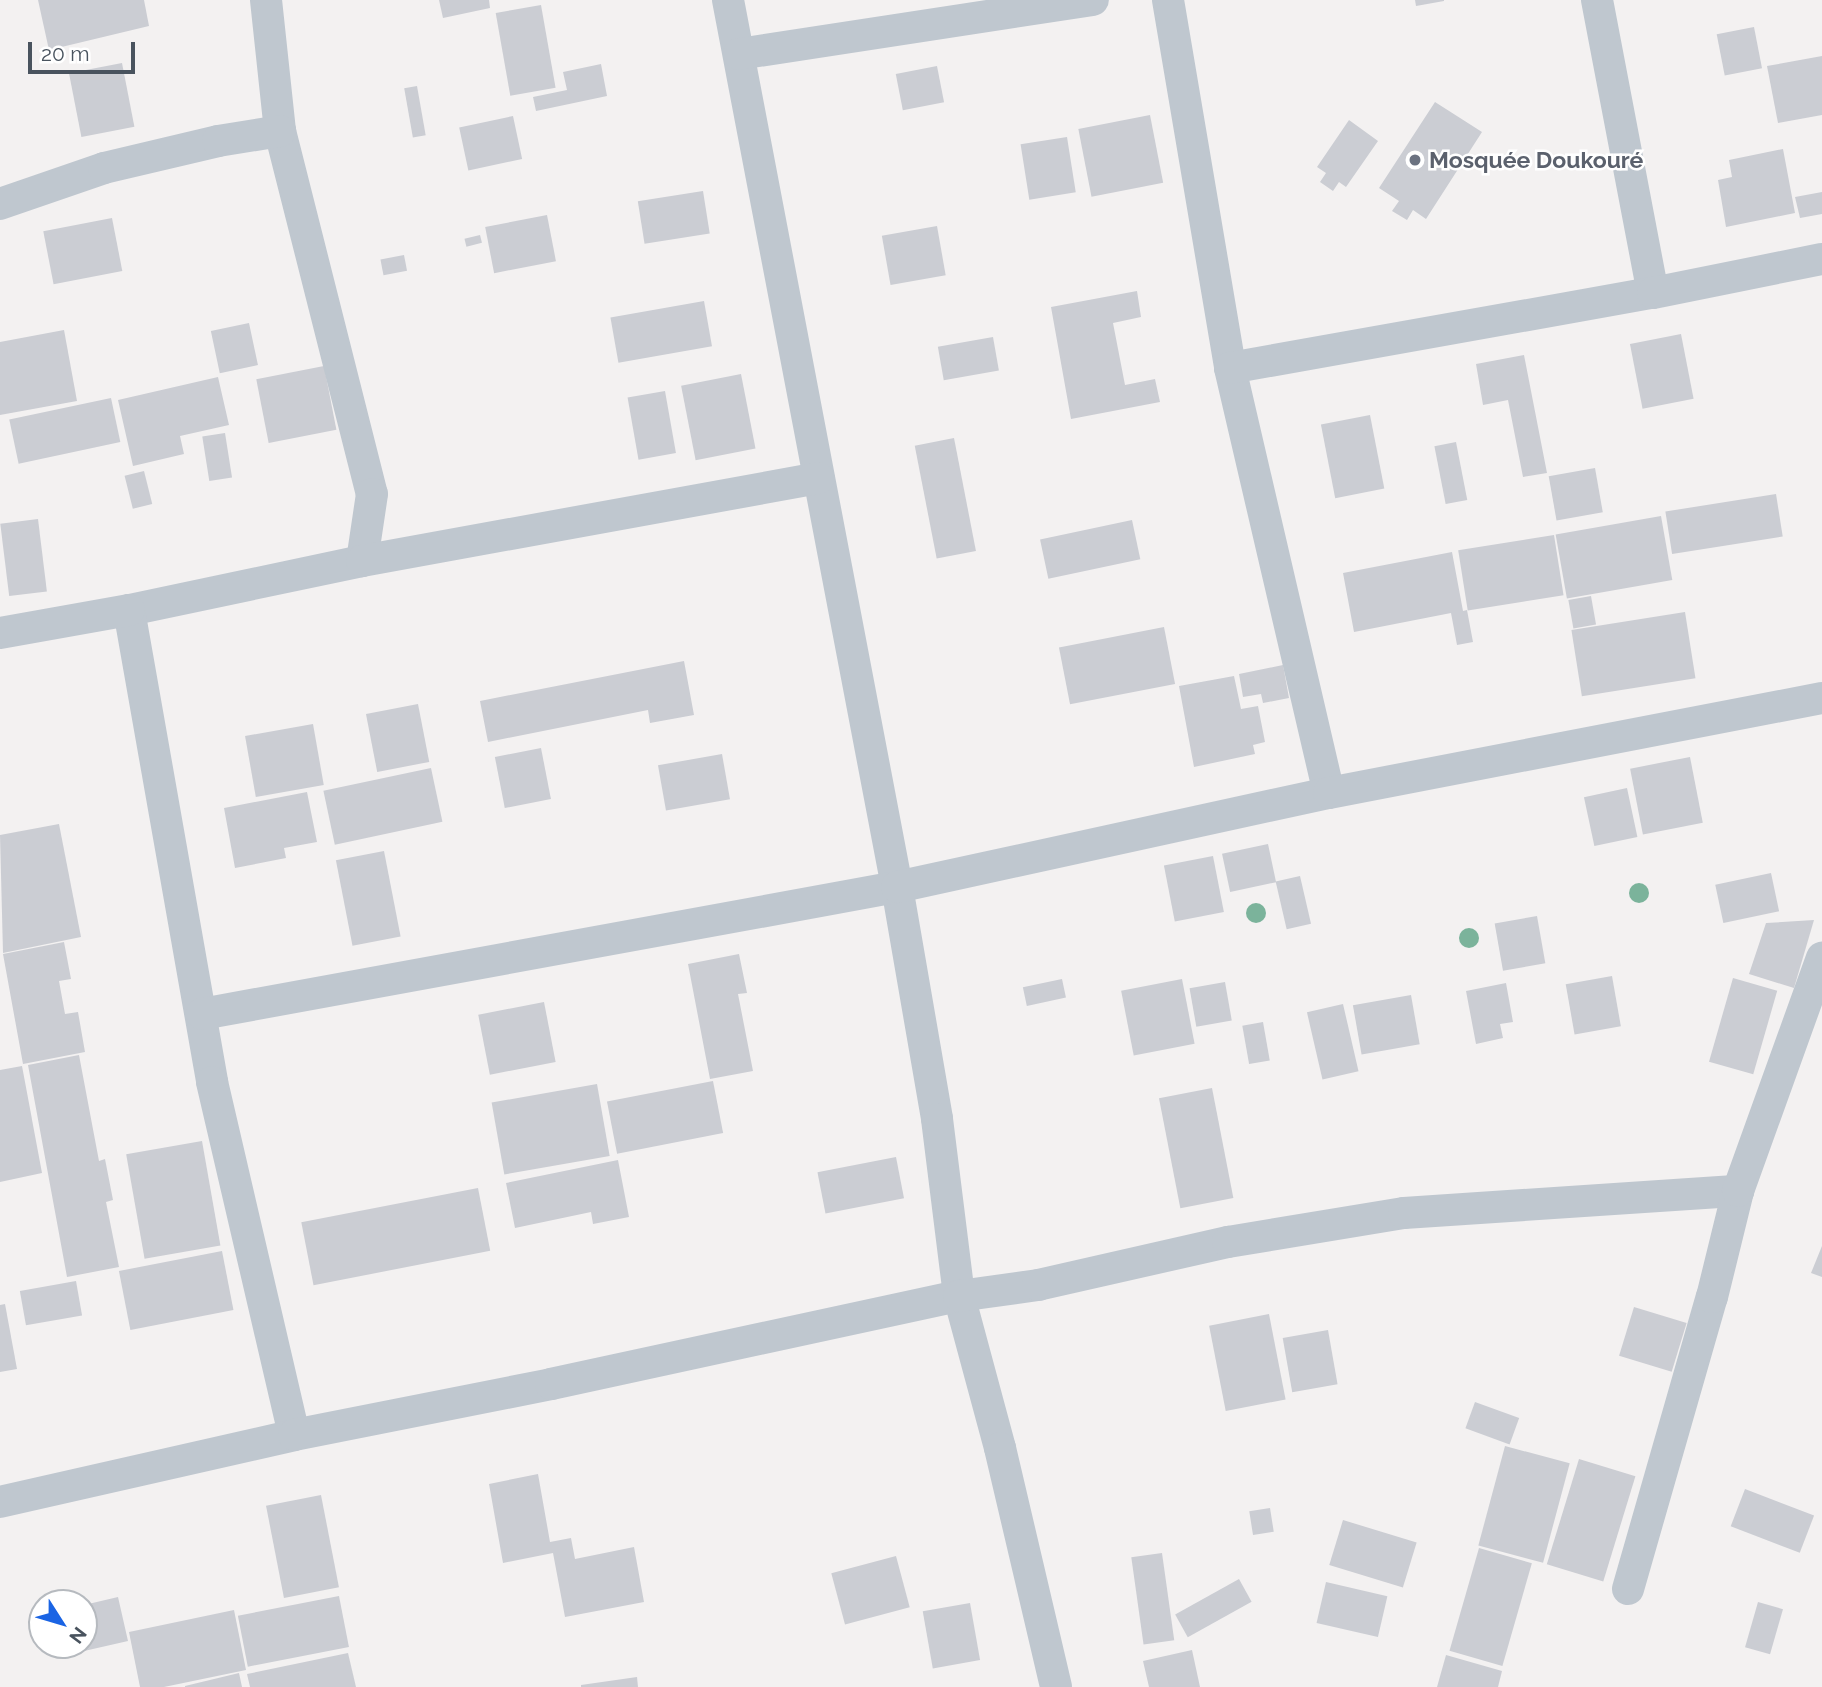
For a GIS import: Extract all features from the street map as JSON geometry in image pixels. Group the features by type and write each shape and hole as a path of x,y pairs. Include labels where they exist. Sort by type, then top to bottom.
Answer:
{"street":[{"path":"266,0 280,131 372,494 362,561"},
{"path":"729,0 897,887 937,1119 959,1296 1000,1448 1055,1687"},
{"path":"739,54 1093,0"},
{"path":"1168,0 1230,368 1329,793"},
{"path":"1597,0 1653,293"},
{"path":"0,204 104,169 218,141 280,131"},
{"path":"1230,368 1653,293 1822,259"},
{"path":"0,634 130,610 362,561 819,478"},
{"path":"130,610 225,1142 294,1435"},
{"path":"202,1014 897,887 1329,793 1822,698"},
{"path":"1628,1589 1712,1297 1738,1191 1822,958"},
{"path":"0,1502 294,1435 551,1384 959,1296 1038,1285 1228,1242 1404,1213 1738,1191"}],"building":[{"path":"38,0 144,0 149,26 49,50"},
{"path":"439,0 489,0 490,8 443,18"},
{"path":"1415,0 1444,0 1444,1 1416,6"},
{"path":"541,5 556,88 510,96 496,13"},
{"path":"1754,27 1762,68 1725,75 1717,34"},
{"path":"1822,56 1822,115 1778,123 1767,66"},
{"path":"122,63 134,127 81,137 69,73"},
{"path":"601,64 607,96 536,111 533,97 567,90 563,72"},
{"path":"937,66 944,102 903,110 896,74"},
{"path":"417,86 426,135 413,137 404,88"},
{"path":"1435,102 1482,132 1426,219 1413,210 1407,220 1392,211 1399,201 1379,188"},
{"path":"1150,115 1163,183 1092,197 1078,129"},
{"path":"513,116 522,159 468,170 459,127"},
{"path":"1349,120 1378,141 1346,187 1339,182 1333,191 1320,182 1326,173 1317,167"},
{"path":"1067,137 1076,192 1029,200 1021,144"},
{"path":"1783,149 1795,213 1726,227 1718,180 1732,177 1729,160"},
{"path":"703,191 710,233 645,244 638,201"},
{"path":"1822,192 1822,214 1800,218 1795,197"},
{"path":"547,215 556,261 494,273 485,227"},
{"path":"112,218 122,271 54,284 43,231"},
{"path":"937,226 946,275 891,285 882,236"},
{"path":"480,235 482,243 466,247 464,239"},
{"path":"404,255 407,271 383,275 380,260"},
{"path":"1137,291 1141,317 1113,323 1125,385 1155,379 1160,402 1071,419 1051,307"},
{"path":"704,301 712,346 618,363 610,317"},
{"path":"249,323 258,365 220,373 211,331"},
{"path":"64,330 77,401 0,415 0,342"},
{"path":"1681,334 1694,399 1643,409 1630,344"},
{"path":"993,337 999,370 944,380 938,347"},
{"path":"1524,355 1547,473 1523,477 1508,400 1483,405 1476,364"},
{"path":"324,366 336,430 269,443 256,379"},
{"path":"741,374 756,449 696,460 681,386"},
{"path":"218,377 229,425 180,436 184,454 133,466 118,400"},
{"path":"665,391 676,453 639,460 628,398"},
{"path":"111,398 120,442 19,464 9,420"},
{"path":"1370,415 1384,489 1335,498 1321,425"},
{"path":"225,433 232,477 209,481 202,437"},
{"path":"954,438 976,551 937,559 915,446"},
{"path":"1456,442 1467,500 1446,504 1434,446"},
{"path":"1595,468 1603,512 1557,520 1549,476"},
{"path":"144,471 152,504 133,509 125,476"},
{"path":"1776,494 1783,536 1672,554 1665,512"},
{"path":"1661,516 1672,580 1567,599 1556,535"},
{"path":"38,519 47,591 9,596 0,524"},
{"path":"1132,520 1140,559 1048,579 1040,540"},
{"path":"1554,535 1564,595 1468,610 1458,550"},
{"path":"1452,552 1463,611 1467,610 1473,642 1457,645 1451,613 1354,632 1343,573"},
{"path":"1591,596 1596,625 1573,629 1568,600"},
{"path":"1685,612 1695,678 1582,696 1571,630"},
{"path":"1164,627 1175,684 1070,704 1059,647"},
{"path":"684,661 694,715 650,723 648,710 488,742 480,701"},
{"path":"1283,665 1289,698 1263,703 1261,694 1243,697 1239,674"},
{"path":"1234,676 1241,709 1258,706 1265,742 1253,745 1255,754 1194,767 1179,686"},
{"path":"418,704 429,762 377,772 366,714"},
{"path":"313,724 324,785 256,797 245,736"},
{"path":"541,748 551,799 505,808 495,757"},
{"path":"722,754 730,799 666,811 658,765"},
{"path":"1690,757 1703,823 1643,834 1630,769"},
{"path":"431,768 442,822 335,845 323,791"},
{"path":"1627,788 1637,837 1594,846 1584,797"},
{"path":"307,792 317,842 284,848 286,858 235,868 224,808"},
{"path":"59,824 81,937 3,953 0,835"},
{"path":"1268,844 1276,882 1230,892 1222,854"},
{"path":"384,851 401,936 353,946 336,860"},
{"path":"1213,856 1224,912 1175,921 1164,866"},
{"path":"1771,873 1779,911 1723,923 1715,885"},
{"path":"1300,876 1311,924 1287,929 1276,882"},
{"path":"1537,916 1545,963 1503,971 1495,923"},
{"path":"1814,920 1794,988 1749,974 1766,923"},
{"path":"64,942 71,979 59,981 65,1014 78,1012 85,1052 23,1064 3,954"},
{"path":"739,954 747,993 738,994 753,1071 710,1079 688,964"},
{"path":"1612,976 1621,1026 1575,1034 1566,984"},
{"path":"1733,978 1777,991 1753,1074 1709,1062"},
{"path":"1062,979 1066,998 1027,1006 1023,987"},
{"path":"1182,979 1195,1044 1134,1056 1121,991"},
{"path":"1225,982 1232,1020 1196,1027 1190,988"},
{"path":"1506,983 1513,1022 1500,1024 1503,1038 1476,1044 1466,991"},
{"path":"1411,995 1420,1044 1362,1054 1353,1005"},
{"path":"544,1002 556,1062 490,1075 478,1015"},
{"path":"1343,1004 1359,1071 1322,1080 1307,1012"},
{"path":"1263,1022 1270,1060 1249,1064 1242,1026"},
{"path":"79,1055 99,1161 105,1159 113,1200 106,1202 119,1267 67,1277 28,1065"},
{"path":"22,1066 42,1173 0,1182 0,1070"},
{"path":"713,1081 723,1133 617,1154 607,1102"},
{"path":"597,1084 610,1156 504,1174 492,1103"},
{"path":"1212,1088 1233,1198 1180,1208 1159,1098"},
{"path":"202,1141 220,1245 145,1259 126,1154"},
{"path":"896,1157 904,1198 825,1213 817,1172"},
{"path":"618,1160 629,1217 593,1224 591,1212 515,1228 506,1183"},
{"path":"478,1188 490,1251 314,1285 301,1222"},
{"path":"1822,1246 1822,1277 1811,1273"},
{"path":"222,1251 233,1310 130,1330 119,1271"},
{"path":"76,1281 82,1315 26,1325 20,1291"},
{"path":"5,1304 17,1369 0,1372 0,1305"},
{"path":"1634,1307 1687,1323 1672,1372 1619,1356"},
{"path":"1269,1314 1286,1399 1226,1411 1209,1326"},
{"path":"1328,1330 1338,1384 1292,1392 1283,1338"},
{"path":"1475,1402 1519,1418 1510,1444 1465,1428"},
{"path":"1505,1446 1570,1463 1543,1563 1478,1545"},
{"path":"1579,1459 1635,1476 1603,1581 1547,1564"},
{"path":"538,1474 550,1542 571,1538 575,1559 634,1547 644,1602 565,1617 553,1553 503,1563 489,1484"},
{"path":"1745,1489 1814,1516 1800,1553 1731,1526"},
{"path":"321,1495 339,1587 284,1598 266,1506"},
{"path":"1270,1508 1274,1532 1253,1535 1249,1511"},
{"path":"1343,1520 1417,1543 1403,1587 1329,1565"},
{"path":"1479,1548 1532,1563 1502,1666 1450,1651"},
{"path":"1162,1553 1174,1640 1144,1644 1131,1557"},
{"path":"896,1556 910,1607 845,1625 831,1573"},
{"path":"1239,1579 1252,1602 1188,1637 1175,1614"},
{"path":"1326,1582 1387,1596 1378,1637 1317,1623"},
{"path":"339,1596 349,1647 248,1667 238,1616"},
{"path":"118,1597 128,1641 98,1648 98,1602"},
{"path":"1758,1602 1783,1609 1770,1654 1745,1647"},
{"path":"970,1603 980,1660 933,1668 923,1611"},
{"path":"234,1610 246,1670 164,1687 140,1687 129,1632"},
{"path":"1192,1650 1200,1687 1149,1687 1143,1661"},
{"path":"348,1653 356,1687 250,1687 247,1674"},
{"path":"1446,1655 1502,1671 1498,1687 1437,1687"},
{"path":"239,1673 242,1687 185,1687 185,1686"},
{"path":"637,1677 638,1687 581,1687 581,1685"}],"place":[{"name":"Mosquée Doukouré","path":"1415,160"}]}
